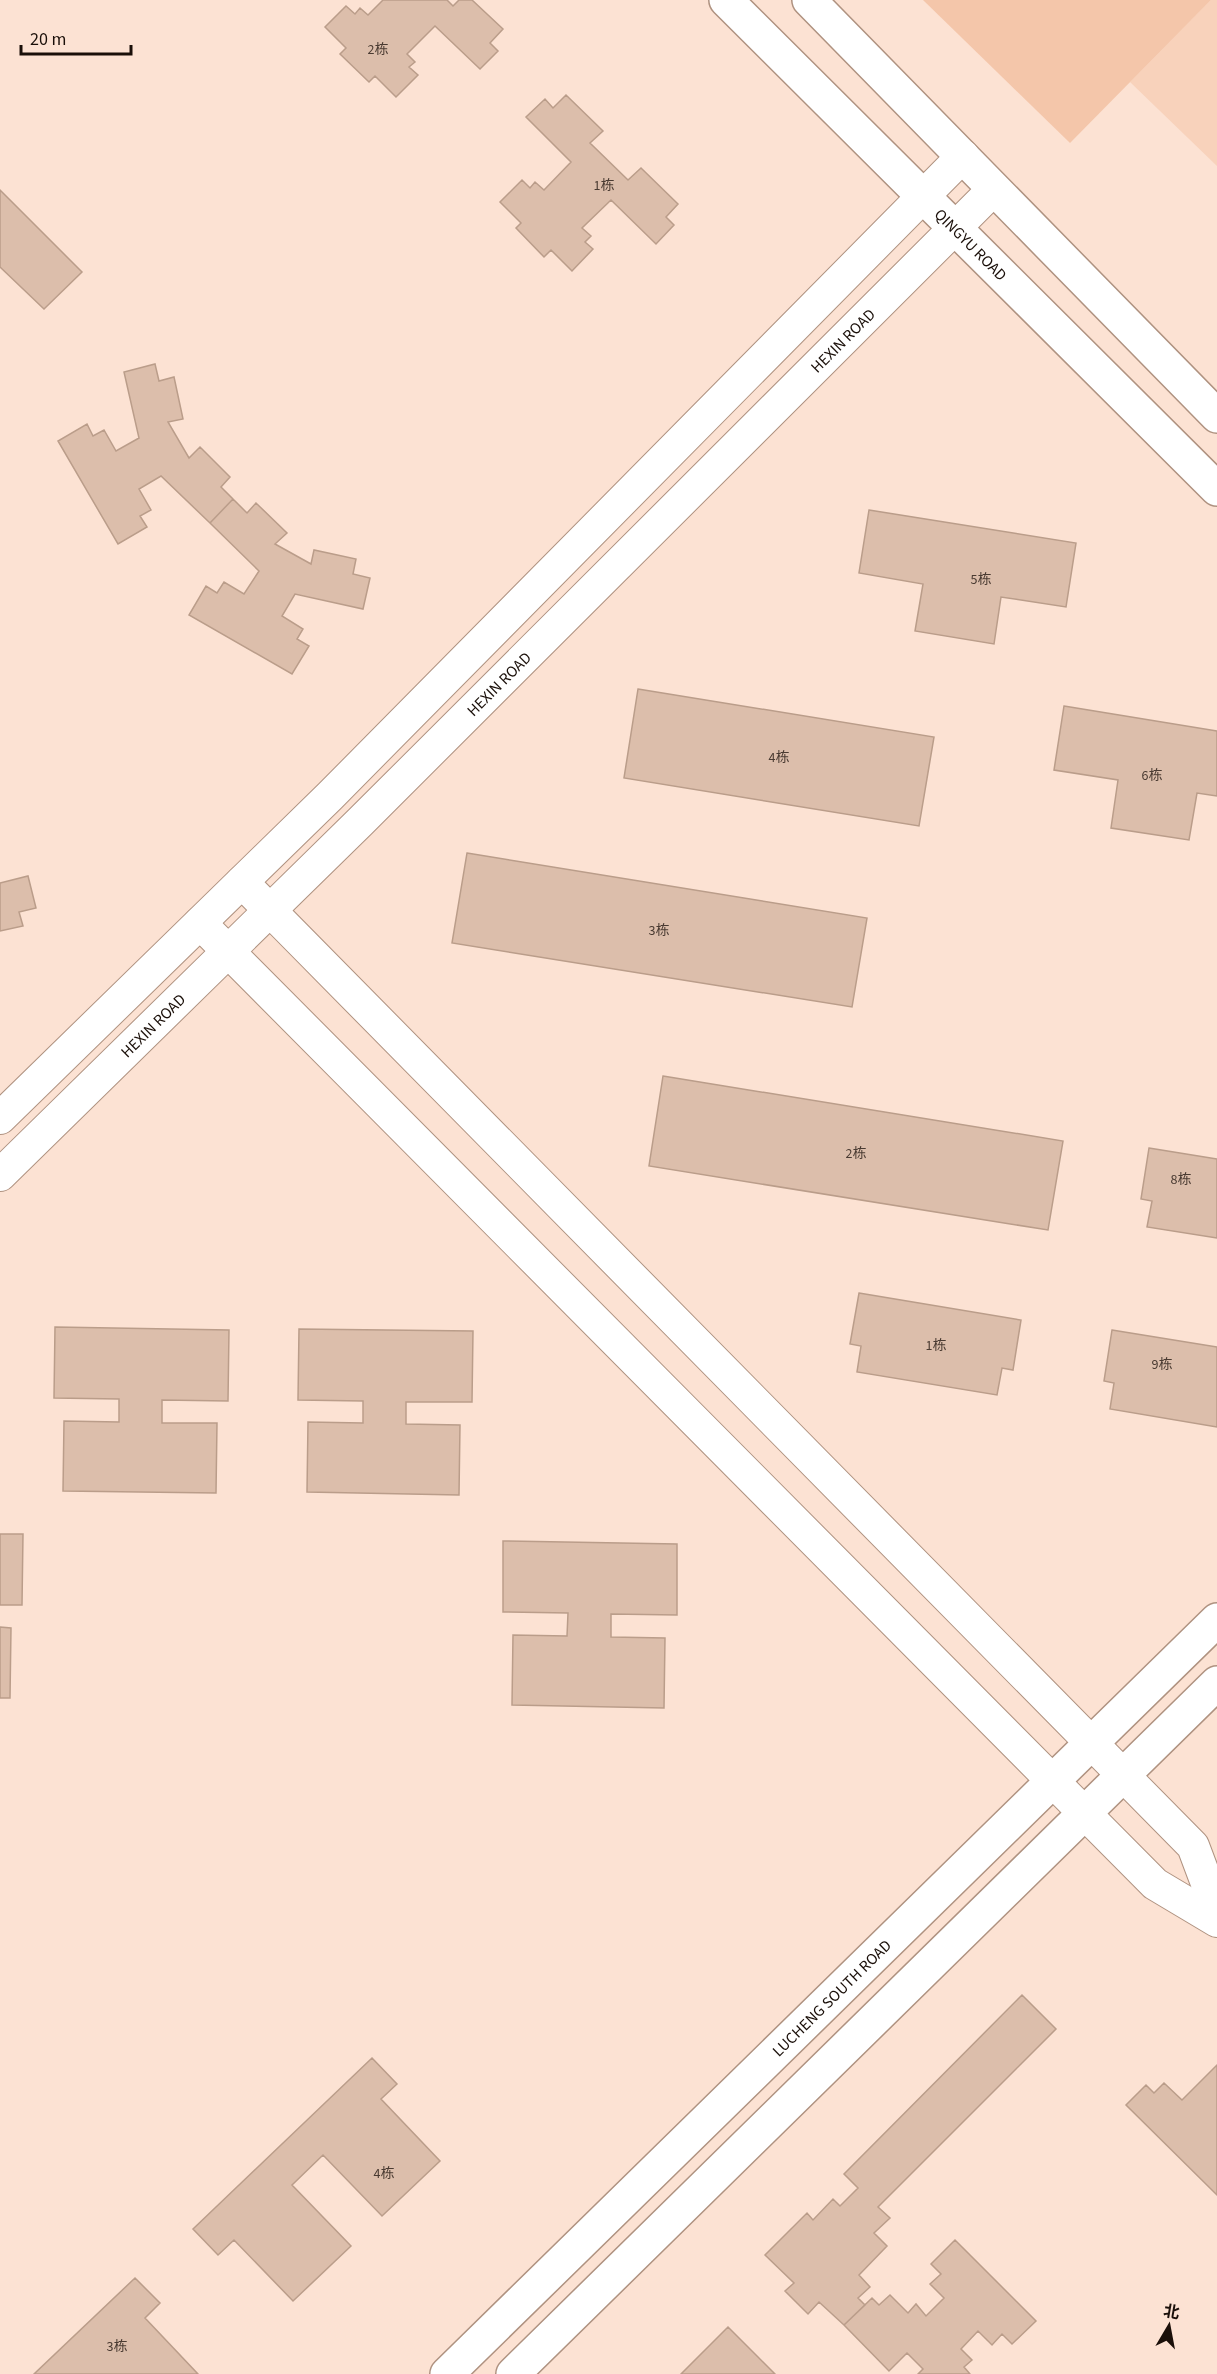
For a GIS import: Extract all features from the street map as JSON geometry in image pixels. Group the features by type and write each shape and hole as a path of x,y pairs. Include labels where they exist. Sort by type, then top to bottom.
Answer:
{"street":[{"name":"QINGYU ROAD","path":"726,0 1217,489"},
{"path":"809,0 1217,416"},
{"path":"0,1118 242,882 963,156"},
{"name":"HEXIN ROAD","path":"0,1175 270,910 994,189"},
{"path":"242,882 1193,1846 1217,1910"},
{"path":"200,923 1155,1884 1217,1921"},
{"name":"LUCHENG SOUTH ROAD","path":"447,2374 1217,1620"},
{"path":"513,2374 1217,1683"}],"shaded area":[{"path":"923,0 1211,0 1070,143"},
{"path":"1211,0 1217,0 1217,166 1130,82"}],"building":[{"path":"383,0 447,0 453,6 459,0 472,0 503,29 490,43 498,51 480,69 435,26 407,54 415,62 409,67 418,75 396,97 375,76 369,82 340,54 346,48 325,27 346,6 355,14 360,8 368,15"},
{"path":"566,95 603,131 590,143 628,180 641,168 678,204 666,217 674,225 656,244 611,200 582,228 591,236 585,242 593,249 572,271 551,250 544,257 516,228 521,223 500,202 522,180 530,188 535,182 544,190 571,162 526,117 545,99 553,108"},
{"path":"0,190 82,272 44,309 0,267"},
{"path":"155,364 159,381 174,377 183,419 168,422 189,458 200,447 230,477 221,487 233,499 210,523 161,476 139,489 151,510 140,516 147,527 118,544 58,441 87,424 93,436 104,430 116,451 139,438 124,372"},
{"path":"233,499 247,513 256,503 287,533 275,544 311,564 314,550 356,559 353,574 370,578 363,609 295,594 282,616 303,629 297,639 309,646 292,674 189,615 206,586 217,593 224,582 244,594 259,571 210,523"},
{"path":"869,510 1076,543 1066,607 1001,597 994,644 915,631 923,584 859,573"},
{"path":"638,689 934,737 919,826 624,778"},
{"path":"1064,706 1217,731 1217,796 1197,793 1189,840 1111,828 1118,780 1054,770"},
{"path":"467,853 867,918 852,1007 452,943"},
{"path":"28,876 36,908 19,912 23,926 0,931 0,883"},
{"path":"663,1076 1063,1141 1048,1230 649,1166"},
{"path":"1149,1148 1217,1159 1217,1238 1147,1227 1152,1201 1141,1199"},
{"path":"859,1293 1021,1320 1013,1370 1002,1368 997,1395 857,1372 861,1346 850,1344"},
{"path":"55,1327 229,1330 228,1401 162,1400 162,1423 217,1423 216,1493 63,1491 64,1421 119,1422 119,1399 54,1398"},
{"path":"299,1329 473,1331 472,1402 406,1402 406,1424 460,1425 459,1495 307,1492 308,1422 363,1423 363,1401 298,1400"},
{"path":"1112,1330 1217,1347 1217,1427 1110,1409 1114,1383 1104,1381"},
{"path":"0,1534 23,1534 22,1605 0,1605"},
{"path":"503,1541 677,1544 677,1615 611,1614 611,1637 665,1638 664,1708 512,1705 513,1635 567,1636 568,1613 503,1612"},
{"path":"0,1627 11,1628 10,1698 0,1698"},
{"path":"1022,1995 1056,2029 878,2207 890,2218 874,2233 887,2246 859,2275 870,2287 858,2298 865,2305 844,2325 819,2302 808,2314 785,2291 794,2283 765,2255 807,2213 813,2220 833,2199 840,2206 858,2188 844,2174"},
{"path":"372,2058 397,2084 381,2099 440,2161 382,2216 323,2155 292,2185 351,2246 293,2301 234,2240 218,2255 193,2229"},
{"path":"1217,2065 1217,2195 1126,2105 1146,2085 1154,2093 1164,2083 1182,2100"},
{"path":"955,2240 1036,2321 1012,2344 1002,2334 992,2345 978,2331 961,2349 972,2360 964,2367 970,2374 918,2374 923,2369 907,2353 889,2371 844,2325 872,2298 879,2305 890,2295 908,2313 916,2304 926,2316 944,2298 930,2284 941,2274 931,2264"},
{"path":"135,2278 160,2303 145,2318 198,2374 34,2374"},
{"path":"728,2327 775,2374 681,2374"}]}
